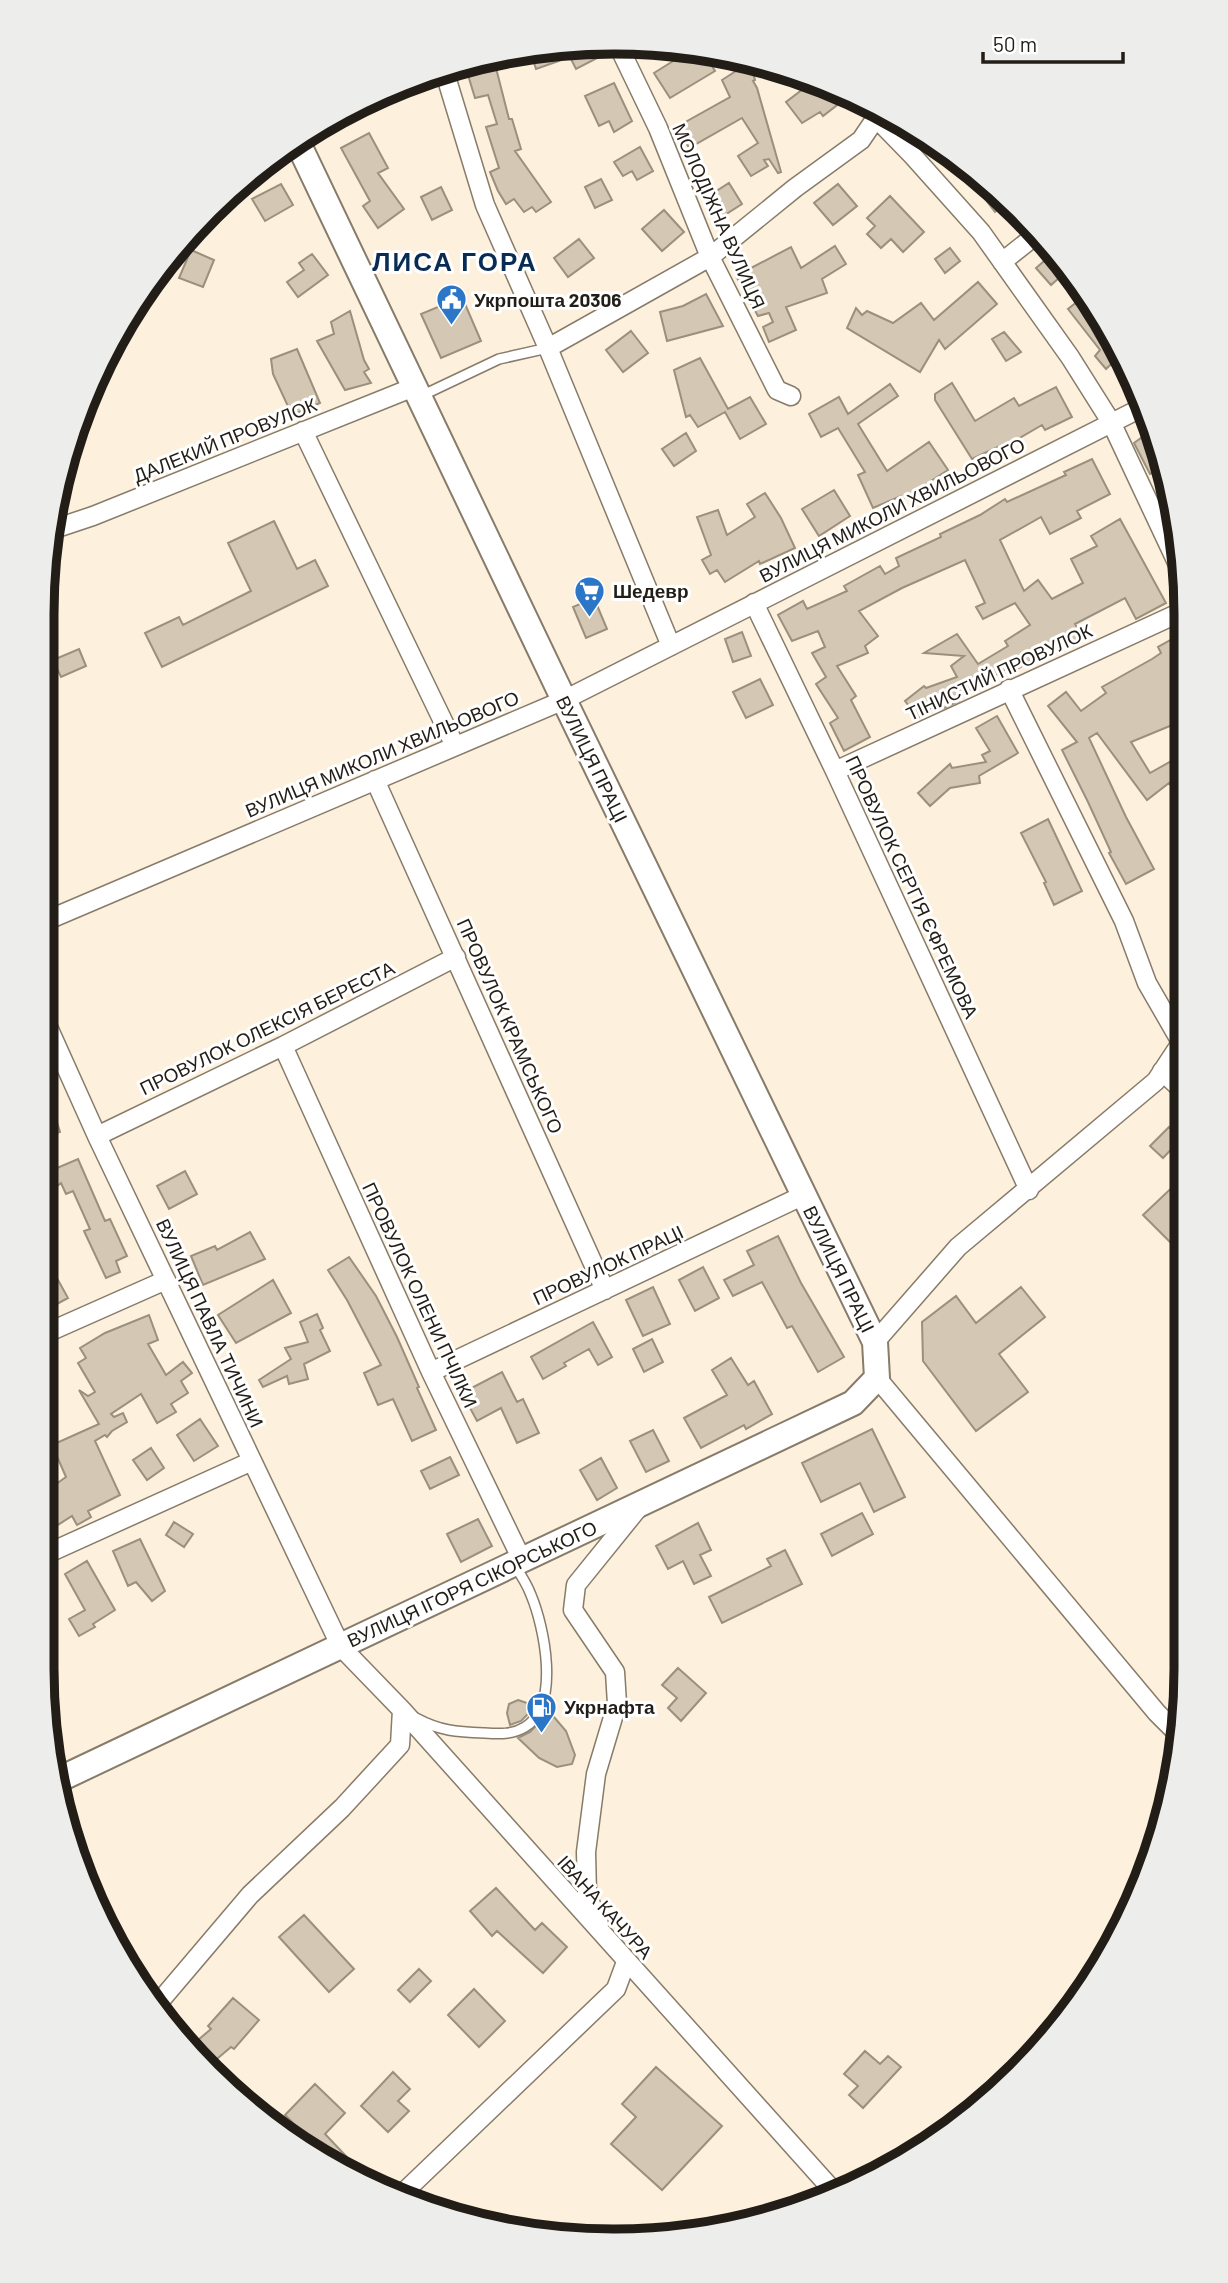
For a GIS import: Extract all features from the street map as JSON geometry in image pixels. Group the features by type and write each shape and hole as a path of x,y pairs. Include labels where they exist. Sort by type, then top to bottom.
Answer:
{"main road":[{"name":"ВУЛИЦЯ ПРАЦІ","path":"301,150 875,1342 877,1378"},
{"name":"ВУЛИЦЯ ІГОРЯ СІКОРСЬКОГО","path":"65,1777 853,1404 877,1378"}],"street":[{"name":"МОЛОДІЖНА ВУЛИЦЯ","path":"622,54 657,128 710,257 777,390 791,396"},
{"path":"447,80 485,205 548,348 671,646"},
{"path":"548,348 710,257 795,188 861,140 870,116"},
{"path":"883,123 981,232 1070,357 1111,422 1170,547"},
{"path":"1002,262 1030,240"},
{"name":"ДАЛЕКИЙ ПРОВУЛОК","path":"61,527 303,431 417,391"},
{"name":"ВУЛИЦЯ МИКОЛИ ХВИЛЬОВОГО","path":"54,917 564,700 1135,411"},
{"path":"303,431 455,746"},
{"name":"ПРОВУЛОК СЕРГІЯ ЄФРЕМОВА","path":"754,603 1029,1190"},
{"name":"ТІНИСТИЙ ПРОВУЛОК","path":"835,771 1174,615"},
{"path":"1009,689 1125,920 1147,983 1174,1028"},
{"name":"ПРОВУЛОК КРАМСЬКОГО","path":"375,780 605,1290"},
{"name":"ПРОВУЛОК ОЛЕКСІЯ БЕРЕСТА","path":"97,1136 283,1046 456,957"},
{"name":"ВУЛИЦЯ ПАВЛА ТИЧИНИ","path":"54,1040 341,1647"},
{"name":"ПРОВУЛОК ОЛЕНИ ПЧІЛКИ","path":"283,1046 517,1562"},
{"path":"875,1342 958,1247 1156,1081 1174,1053"},
{"path":"1162,1071 1174,1082"},
{"name":"ПРОВУЛОК ПРАЦІ","path":"431,1372 804,1195"},
{"path":"54,1330 166,1280"},
{"path":"877,1378 1171,1727"},
{"path":"54,1551 252,1461"},
{"path":"604,1938 587,1895 586,1852 596,1774 617,1703 615,1672 573,1610 576,1585 641,1504"},
{"name":"ІВАНА КАЧУРА","path":"341,1647 402,1710 829,2186"},
{"path":"162,1999 250,1895 342,1808 400,1745 402,1710"},
{"path":"407,2189 616,1989 626,1962"}],"lane":[{"path":"417,391 499,359 548,348"},
{"path":"402,1710 425,1723 451,1732 486,1734 509,1734 527,1726 537,1714 547,1682 547,1662 532,1597 517,1562"}],"building":[{"path":"577,55 603,55 576,69 570,57 536,69 533,60"},
{"path":"678,58 710,63 715,71 670,98 654,73"},
{"path":"496,68 509,119 512,119 521,149 515,151 551,202 536,212 532,207 524,212 514,199 506,204 490,172 499,168 486,127 497,124 488,95 475,98 468,75"},
{"path":"740,69 753,72 753,81 781,172 778,173 769,159 764,160 768,166 751,176 738,156 758,143 742,118 689,148 680,131 680,125 730,97 722,80"},
{"path":"614,83 632,121 614,132 609,121 599,126 585,96"},
{"path":"801,87 840,102 823,116 820,112 802,123 786,102 803,89"},
{"path":"369,133 388,168 378,173 404,209 378,228 363,206 370,201 341,148"},
{"path":"640,147 653,171 637,180 632,171 623,176 614,162"},
{"path":"601,179 612,200 595,208 585,187"},
{"path":"729,183 742,204 720,218 707,197"},
{"path":"281,184 293,205 265,221 252,199"},
{"path":"838,184 857,206 833,225 814,203"},
{"path":"441,187 452,210 432,220 421,197"},
{"path":"984,194 1000,209 995,212 982,195"},
{"path":"890,196 924,232 903,252 891,239 881,248 867,234 875,226 867,218"},
{"path":"664,210 684,232 662,251 642,229"},
{"path":"579,239 594,258 568,277 554,258"},
{"path":"835,246 846,264 822,279 827,293 786,307 796,330 769,342 763,327 773,322 769,313 758,316 736,276 791,247 801,268"},
{"path":"950,248 960,261 945,273 935,259"},
{"path":"191,250 214,260 203,287 179,278"},
{"path":"312,254 328,275 298,297 287,282 304,270 299,263"},
{"path":"1046,259 1061,277 1051,285 1036,268"},
{"path":"978,282 997,304 945,349 939,340 920,372 847,328 856,308 862,315 867,311 893,323 921,303 934,320"},
{"path":"706,294 723,326 667,341 660,312 683,306"},
{"name":"Укрпошта 20306","path":"462,297 481,341 441,358 421,314"},
{"path":"1078,301 1099,334 1114,362 1106,369 1095,356 1100,350 1068,309"},
{"path":"350,311 369,369 364,372 371,383 345,390 317,341 334,334 331,322"},
{"path":"631,331 648,353 623,372 606,350"},
{"path":"1004,332 1021,352 1006,361 992,339"},
{"path":"297,349 320,403 292,415 273,374 271,359"},
{"path":"700,358 728,409 750,397 766,424 740,439 725,412 698,427 690,415 686,417 674,370"},
{"path":"952,383 975,421 1014,398 1019,406 1056,387 1072,417 1045,430 1042,425 1006,446 1004,444 972,459 935,400 935,394"},
{"path":"890,384 898,396 858,424 887,471 929,442 948,470 903,499 901,496 873,508 858,475 865,472 838,428 821,437 809,414 839,397 848,414"},
{"path":"686,433 696,451 674,466 662,449"},
{"path":"1144,435 1156,472 1150,474 1134,443"},
{"path":"1092,459 1110,494 1077,511 1081,518 1050,534 1041,517 1000,540 1024,591 1038,580 1052,599 1083,583 1071,559 1097,546 1091,536 1120,519 1166,603 1136,619 1125,598 1075,624 1082,637 1057,652 1054,646 1011,673 1008,668 957,698 959,701 942,709 939,702 918,718 905,701 924,686 926,688 957,677 951,666 964,656 924,653 957,634 978,664 1008,646 1005,641 1030,625 1015,603 983,619 976,607 985,603 965,560 902,588 859,611 878,636 865,646 868,653 837,666 856,696 851,700 870,737 844,751 830,723 838,718 816,684 826,677 812,653 825,647 818,631 792,641 778,615 803,601 807,609 847,591 844,586 880,566 885,574 899,566 896,558 941,537 940,534 980,515 1005,499 1007,502 1066,475 1064,472"},
{"path":"834,490 850,516 819,536 802,509"},
{"path":"765,493 795,548 760,564 759,561 725,582 717,570 710,574 702,560 711,555 697,517 718,510 727,535 755,517 747,504"},
{"path":"274,521 297,569 315,560 328,586 162,667 145,633 179,617 183,625 251,591 228,543"},
{"name":"Шедевр","path":"594,598 607,629 586,638 573,607"},
{"path":"742,632 751,656 733,662 725,639"},
{"path":"1174,638 1174,724 1131,742 1150,773 1174,760 1174,784 1171,786 1169,783 1147,800 1097,733 1089,738 1154,869 1126,884 1062,750 1077,742 1048,706 1066,692 1081,711 1106,693 1102,687 1161,653 1158,647"},
{"path":"79,649 86,666 61,677 54,660"},
{"path":"760,679 773,705 746,718 733,692"},
{"path":"997,716 1018,753 979,776 980,783 950,788 930,806 918,793 950,764 952,768 986,762 982,755 990,751 976,728"},
{"path":"1048,819 1082,891 1054,905 1044,883 1046,882 1021,833"},
{"path":"54,1116 60,1132 54,1134"},
{"path":"1169,1127 1174,1132 1174,1146 1163,1158 1150,1146"},
{"path":"78,1159 105,1221 110,1219 127,1256 116,1261 120,1272 106,1278 84,1231 90,1229 73,1191 66,1194 61,1183 54,1188 54,1169"},
{"path":"185,1171 197,1194 169,1209 157,1186"},
{"path":"1174,1186 1174,1246 1143,1215"},
{"path":"250,1232 265,1259 203,1285 191,1256 215,1246 217,1250"},
{"path":"778,1236 801,1283 844,1357 818,1372 792,1326 787,1328 762,1282 733,1296 724,1280 754,1265 747,1251"},
{"path":"349,1257 376,1296 397,1337 436,1430 412,1441 393,1399 378,1405 364,1373 381,1365 328,1270"},
{"path":"703,1267 719,1298 695,1311 679,1280"},
{"path":"54,1273 68,1298 54,1306"},
{"path":"273,1280 291,1313 236,1343 218,1315"},
{"path":"653,1287 670,1324 643,1336 626,1300"},
{"path":"1021,1287 1045,1317 999,1354 1028,1392 976,1431 923,1361 922,1322 956,1296 976,1323"},
{"path":"317,1314 323,1328 320,1330 330,1351 304,1364 308,1379 289,1384 287,1376 263,1387 259,1380 291,1359 285,1348 308,1342 300,1322"},
{"path":"149,1315 158,1340 148,1344 166,1375 183,1362 192,1373 181,1381 188,1393 171,1404 176,1412 157,1423 141,1394 111,1414 114,1417 123,1413 127,1422 107,1437 105,1435 95,1441 120,1495 88,1511 91,1517 77,1525 72,1516 54,1527 54,1486 66,1477 54,1444 99,1424 79,1390 88,1396 95,1392 78,1363 86,1358 80,1348 105,1333"},
{"path":"593,1322 612,1357 598,1365 589,1349 543,1379 531,1357"},
{"path":"652,1339 663,1362 644,1372 633,1349"},
{"path":"731,1358 748,1385 754,1381 772,1414 746,1429 744,1425 701,1448 684,1418 727,1395 712,1370"},
{"path":"502,1372 517,1402 523,1399 539,1433 517,1443 501,1408 477,1421 462,1393"},
{"path":"200,1419 218,1446 194,1461 177,1435"},
{"path":"872,1429 905,1497 874,1512 860,1483 821,1502 802,1463"},
{"path":"653,1430 669,1461 646,1472 630,1441"},
{"path":"151,1448 164,1468 147,1480 133,1460"},
{"path":"450,1457 459,1475 430,1489 421,1471"},
{"path":"601,1458 617,1488 597,1500 580,1470"},
{"path":"862,1513 873,1534 832,1556 821,1534"},
{"path":"478,1519 492,1546 461,1562 447,1534"},
{"path":"174,1522 193,1534 184,1547 166,1535"},
{"path":"698,1523 711,1550 700,1555 711,1576 694,1584 683,1561 668,1569 656,1546"},
{"path":"140,1539 165,1591 152,1601 136,1582 128,1586 113,1551"},
{"path":"785,1550 802,1584 722,1623 709,1597 771,1566 767,1559"},
{"path":"87,1561 115,1610 79,1636 69,1619 85,1610 65,1574"},
{"path":"678,1668 706,1693 681,1721 668,1708 677,1698 662,1685"},
{"path":"518,1700 533,1705 521,1721 510,1725 507,1713 509,1704"},
{"path":"546,1712 566,1731 575,1755 572,1764 557,1767 539,1758 518,1738 530,1732"},
{"path":"496,1888 535,1930 542,1923 567,1947 543,1973 497,1931 492,1936 470,1911"},
{"path":"304,1915 354,1969 329,1992 279,1937"},
{"path":"419,1969 431,1981 410,2002 398,1990"},
{"path":"474,1989 505,2021 479,2047 448,2015"},
{"path":"233,1998 259,2020 234,2049 231,2047 214,2061 196,2042 211,2029 208,2026"},
{"path":"865,2051 880,2064 888,2056 901,2067 863,2108 849,2095 858,2086 844,2074"},
{"path":"656,2067 722,2126 662,2190 611,2144 636,2117 622,2104"},
{"path":"393,2072 410,2089 398,2101 409,2111 388,2132 361,2106"},
{"path":"315,2084 345,2113 325,2134 354,2165 306,2136 285,2115"}],"place":[{"name":"Укрпошта 20306","path":"451,327"},
{"name":"Шедевр","path":"590,618"},
{"name":"Укрнафта","path":"541,1734"}],"district":[{"name":"ЛИСА ГОРА","path":"455,262"}]}
